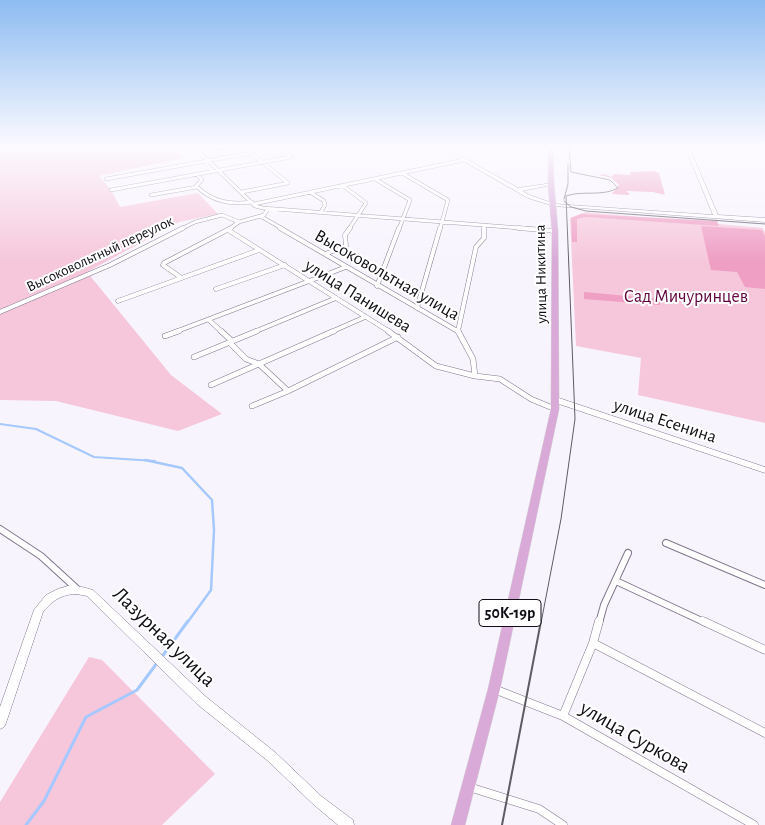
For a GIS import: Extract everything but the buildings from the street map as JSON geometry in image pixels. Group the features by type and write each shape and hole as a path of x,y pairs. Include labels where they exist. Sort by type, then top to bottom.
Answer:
{"main road":[{"name":"улица Никитина","path":"551,186 555,231 556,405"},
{"name":"50К-19р","path":"458,825 494,689 556,405"}],"street":[{"path":"111,190 135,186"},
{"path":"235,186 253,203 269,208 555,231"},
{"path":"242,192 275,186"},
{"path":"151,195 197,187 206,197 230,204 253,203 340,186"},
{"path":"325,254 346,246 345,235 366,203 343,186"},
{"path":"377,286 410,200 386,186"},
{"path":"418,308 448,200 423,186"},
{"path":"509,186 537,200 554,205 765,220"},
{"path":"517,190 542,186"},
{"path":"703,186 716,216"},
{"path":"310,192 324,201 325,205 321,212"},
{"path":"180,277 163,265 164,263 198,243 228,230 239,222 263,216 269,208"},
{"name":"Высоковольтный переулок","path":"0,312 110,264 195,222 222,215 239,222"},
{"name":"Высоковольтная улица","path":"263,216 346,268 458,331 473,359 476,376"},
{"path":"458,331 476,247 484,238 484,226"},
{"name":"улица Панишева","path":"228,230 398,337 436,366 476,376"},
{"path":"118,301 259,250"},
{"path":"216,289 285,265"},
{"path":"165,336 346,268"},
{"path":"194,357 336,298"},
{"path":"211,385 365,317"},
{"path":"209,320 232,341 231,344 246,359 259,364 288,391"},
{"path":"252,406 288,391 398,337"},
{"path":"476,376 500,379 531,399 556,405"},
{"name":"улица Есенина","path":"556,405 765,470"},
{"path":"0,530 33,548 76,588"},
{"path":"666,543 765,585"},
{"path":"564,716 593,643 604,605 628,553"},
{"path":"616,581 765,650"},
{"path":"0,723 39,610 46,600 63,591 76,588"},
{"name":"Лазурная улица","path":"76,588 90,593 201,700 272,758 317,800 348,825"},
{"path":"593,643 765,732"},
{"name":"улица Суркова","path":"494,689 564,716 754,825"},
{"path":"469,787 539,809 563,825"}],"green space":[{"path":"0,186 107,186 120,207 198,193 218,214 179,222 87,272 171,375 222,414 178,431 56,401 0,400"},
{"name":"Сад Мичуринцев","path":"585,212 763,228 765,233 765,423 638,395 641,358 576,346 570,218"},
{"path":"89,657 102,660 215,774 162,825 0,825 0,802"}],"shaded area":[{"path":"619,186 662,186 665,195 653,192 628,191 626,191 630,194 628,195 612,194"},
{"path":"581,214 717,221 719,226 585,217 577,219 577,242 572,242 571,218"},
{"path":"701,226 762,230 765,237 765,289 745,287 737,272 711,270"},
{"path":"584,292 660,299 660,305 584,299"}],"waterway":[{"path":"0,424 36,429 94,457 147,460"},
{"path":"147,460 155,461"},
{"path":"147,460 182,468 212,500 214,530 211,590 187,623"},
{"path":"161,658 188,621"},
{"path":"26,825 44,801 86,717 137,690 157,663"}],"tram line":[{"path":"564,199 568,186"},
{"path":"566,203 566,196 579,193 612,191 618,188 616,186"},
{"path":"541,623 561,519 575,419 566,203"},
{"path":"566,203 571,207 586,211 765,224"},
{"path":"502,825 541,621"}]}
